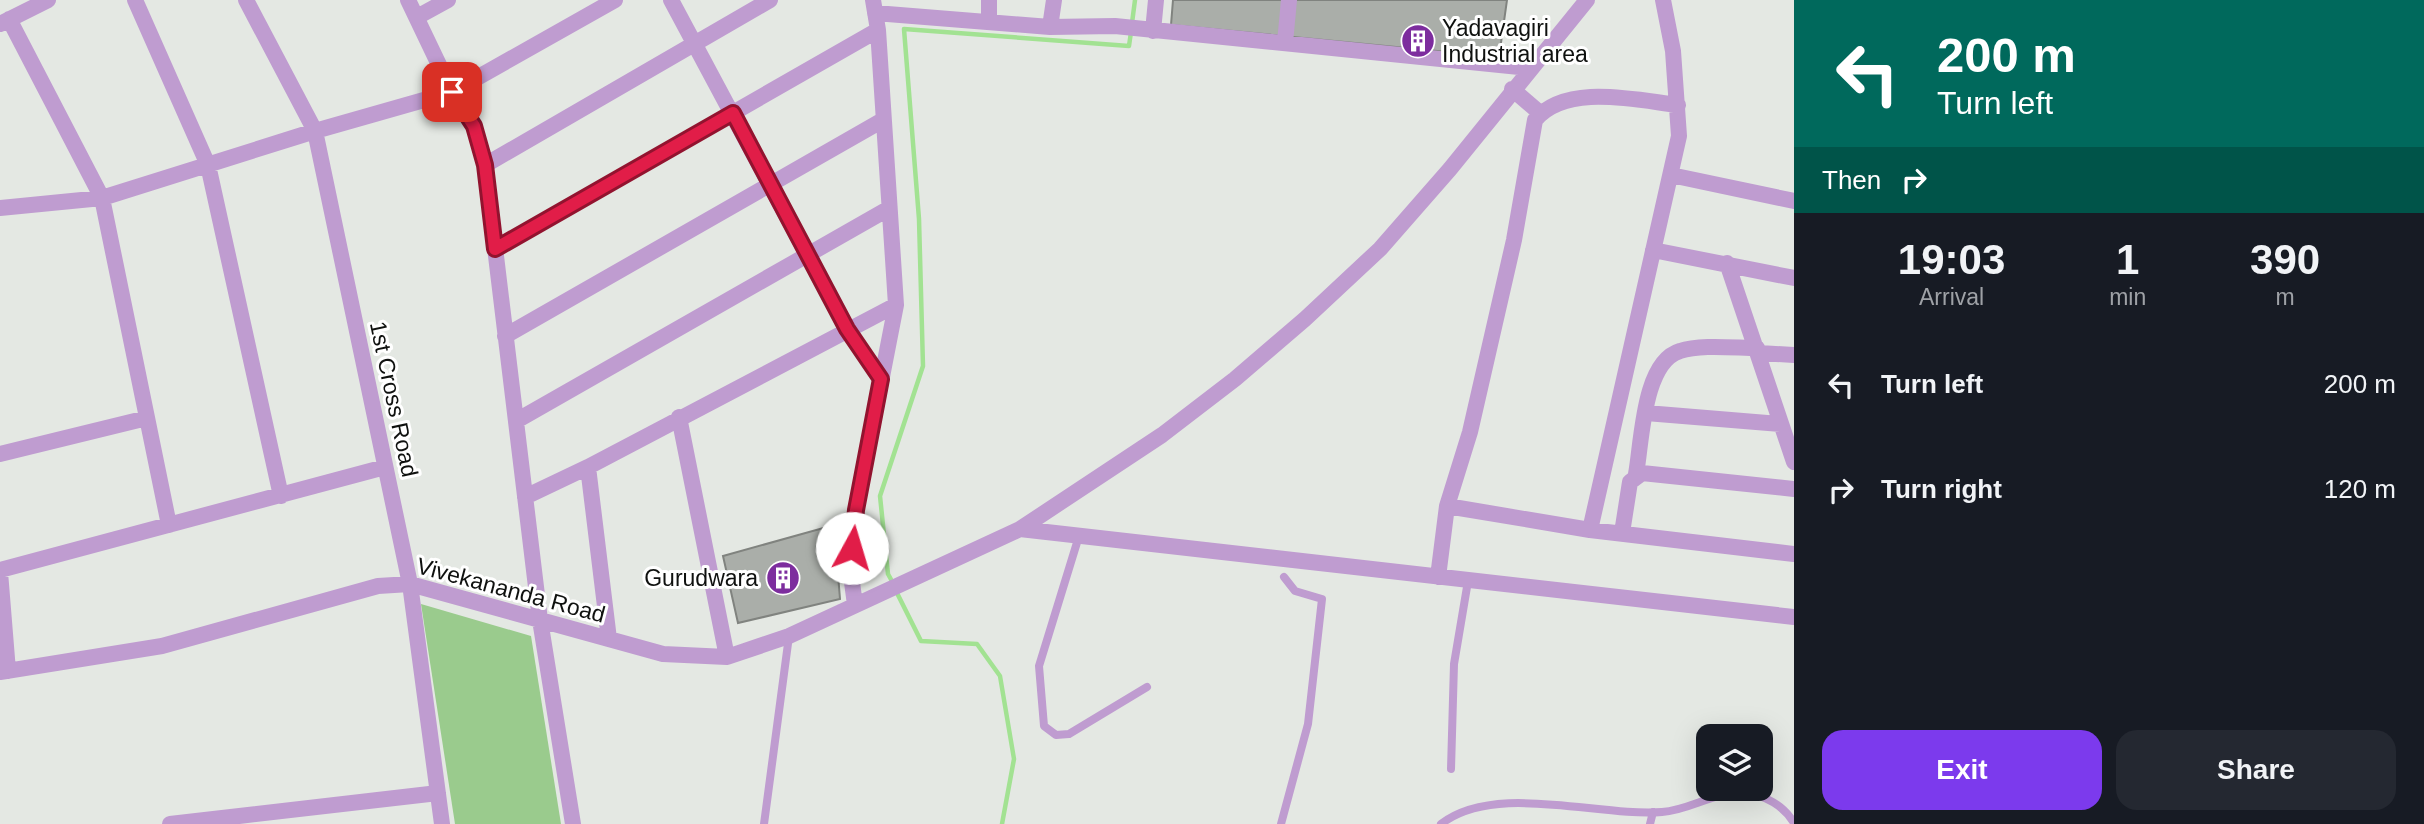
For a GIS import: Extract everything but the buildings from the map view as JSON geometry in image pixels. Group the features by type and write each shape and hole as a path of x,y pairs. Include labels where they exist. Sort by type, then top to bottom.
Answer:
{"street":[{"path":"48,0 4,22 102,198 169,525"},
{"path":"135,0 208,164 281,496"},
{"name":"1st Cross Road","path":"246,0 315,131 410,584 442,824"},
{"path":"408,0 452,92 474,126 485,165 540,620 573,824"},
{"path":"417,17 448,0"},
{"path":"0,208 102,198 315,131 452,92 615,0"},
{"path":"671,0 772,184 847,329 881,379"},
{"path":"485,165 770,0"},
{"path":"989,0 989,22"},
{"path":"1051,27 1054,0"},
{"path":"1150,30 1156,0"},
{"path":"1285,43 1289,0"},
{"name":"Vivekananda Road","path":"4,672 162,646 379,586 410,584 663,654 727,657 789,636 1020,529 1162,435 1235,379 1305,319 1380,248 1450,169 1529,68 1587,0"},
{"path":"1590,530 1679,136 1674,51 1663,0"},
{"path":"855,605 849,567 856,510 895,305 878,9 1051,27 1115,26 1529,68"},
{"path":"495,249 878,30"},
{"path":"1512,89 1540,113"},
{"path":"1438,577 1447,506 1470,432 1514,240 1530,131 1546,106 1564,101 1608,97 1678,105"},
{"path":"505,335 883,120"},
{"path":"1671,175 1794,201"},
{"path":"516,421 888,209"},
{"path":"1653,250 1794,278"},
{"path":"1727,263 1794,463"},
{"path":"525,497 895,305"},
{"path":"1622,533 1630,482 1636,474 1646,413 1654,376 1659,367 1682,350 1758,351 1794,355"},
{"path":"1646,413 1781,424"},
{"path":"680,417 727,657"},
{"path":"0,454 147,418"},
{"path":"4,672 0,571 385,467"},
{"path":"587,467 610,639"},
{"path":"1636,474 1794,489"},
{"path":"1447,506 1590,530 1794,554"},
{"path":"1020,529 1794,618"},
{"path":"170,824 438,793"}],"lane":[{"path":"1079,536 1039,667 1044,726 1056,735 1069,734 1147,687"},
{"path":"1281,824 1308,724 1321,599 1295,591 1284,576"},
{"path":"1451,769 1453,673 1468,581"},
{"path":"764,824 789,636"},
{"path":"1441,824 1453,815 1506,804 1653,812 1674,810 1715,796 1744,793 1770,799 1794,823"},
{"path":"1650,824 1653,812"}],"green space":[{"path":"421,604 531,636 561,824 455,824"}],"waterway":[{"path":"1132,23 1135,0"},
{"path":"893,583 888,574 880,496 923,366 919,219 904,29 1129,46 1131,32"},
{"path":"896,591 921,641 977,644 1000,676 1014,759 1002,824"}],"place":[{"name":"Yadavagiri Industrial area","path":"1418,41"},
{"name":"Gurudwara","path":"783,578"}],"route":[{"path":"452,92 474,126 485,165 495,249 733,113 847,329 881,379 856,510 852,548"}]}
